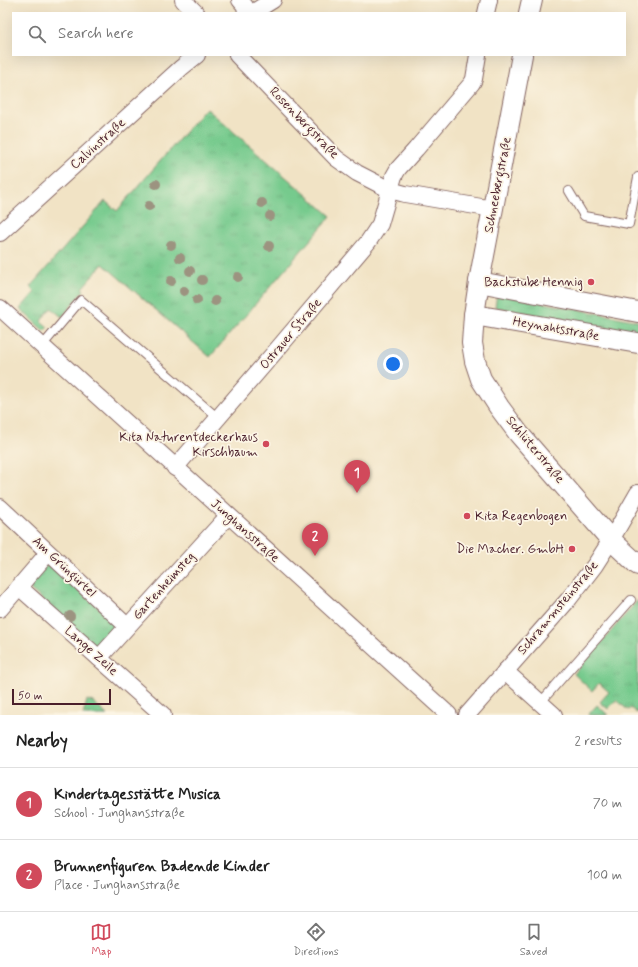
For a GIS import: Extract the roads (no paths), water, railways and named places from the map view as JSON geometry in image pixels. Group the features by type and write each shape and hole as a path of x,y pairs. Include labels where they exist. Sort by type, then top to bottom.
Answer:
{"street":[{"path":"183,0 195,12"},
{"path":"240,0 245,6 246,12"},
{"path":"254,12 273,0"},
{"path":"486,12 489,0"},
{"path":"529,12 532,0"},
{"name":"Calvinstraße","path":"0,233 196,56"},
{"name":"Rosenbergstraße","path":"238,56 336,158 358,172 390,190 405,194 493,209"},
{"path":"390,190 394,176 398,169 472,83 478,56"},
{"name":"Schneebergstraße","path":"474,315 522,56"},
{"name":"Ostrauer Straße","path":"175,468 368,242 380,224 390,190"},
{"path":"479,282 638,312"},
{"name":"Junghansstraße","path":"0,308 449,715"},
{"name":"Heynahtsstraße","path":"474,315 638,343"},
{"name":"Schlüterstraße","path":"474,315 472,343 480,379 519,434 611,540 638,566"},
{"name":"Schrammsteinstraße","path":"468,715 568,600 611,540 638,493"},
{"name":"Am Grüngürtel","path":"0,507 127,626"},
{"name":"Gartenheimsteg","path":"99,658 228,516"},
{"path":"0,609 48,553"},
{"name":"Lange Zeile","path":"19,587 163,715"},
{"path":"505,671 554,715"}],"lane":[{"path":"569,191 584,216 629,224 638,177"},
{"path":"42,346 81,300 218,418"},
{"path":"540,703 631,600"}],"place":[{"name":"Backstube Hennig","path":"591,282"},
{"name":"Kita Naturentdeckerhaus Kirschbaum","path":"266,444"},
{"name":"Kindertagesstätte Musica","path":"357,493"},
{"name":"Kita Regenbogen","path":"467,516"},
{"name":"Die Macher. GmbH","path":"572,549"},
{"name":"Brunnenfiguren Badende Kinder","path":"315,556"}]}
